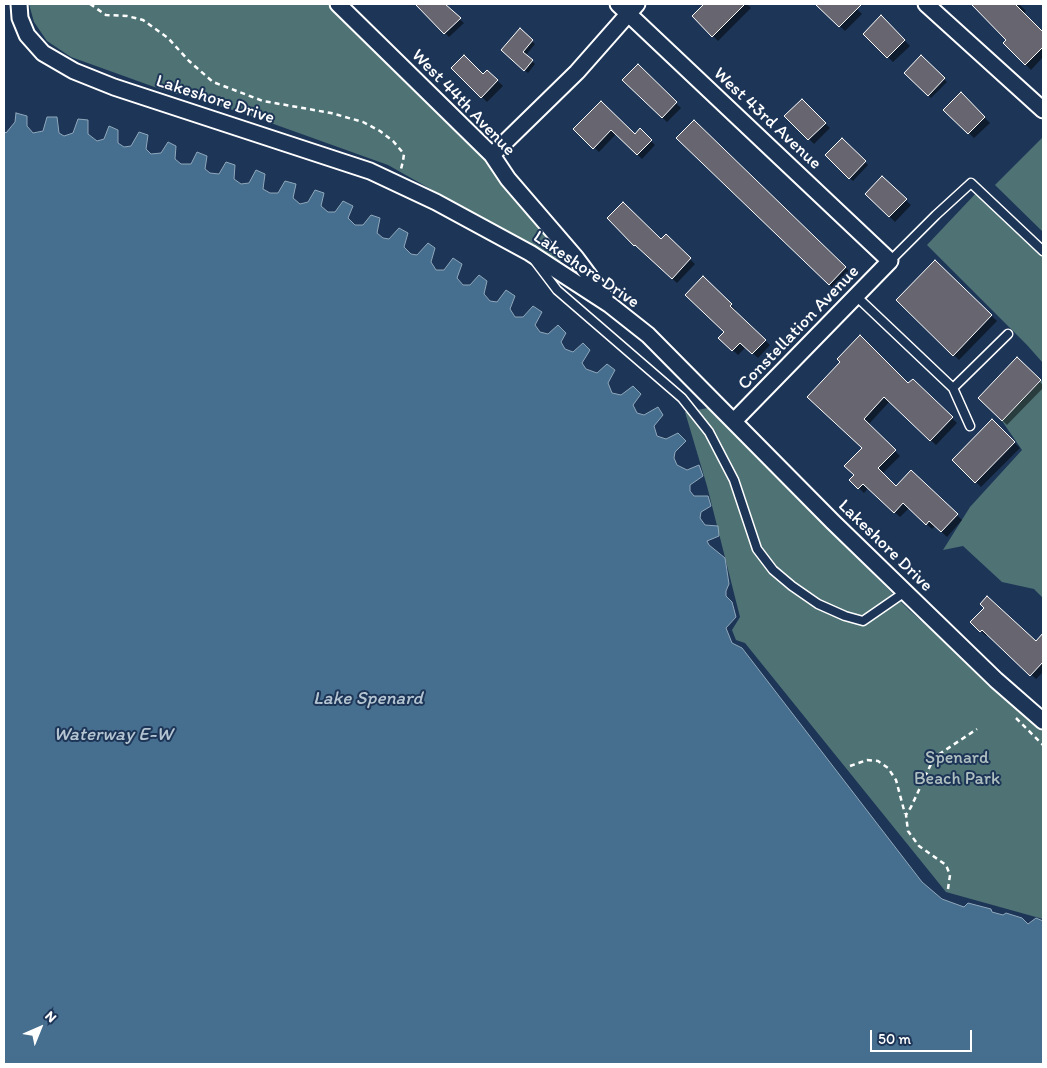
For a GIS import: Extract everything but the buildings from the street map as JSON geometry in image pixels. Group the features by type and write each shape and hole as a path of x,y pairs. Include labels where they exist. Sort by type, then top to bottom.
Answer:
{"street":[{"name":"Lakeshore Drive","path":"18,4 20,18 27,36 43,54 74,71 114,87 370,171 436,202 530,254 610,305 648,335 833,522 996,680 1043,721"},
{"name":"West 44th Avenue","path":"338,4 492,155 508,179 576,258 610,305"},
{"path":"926,4 1043,110"},
{"path":"492,155 577,72 628,7"},
{"name":"West 43rd Avenue","path":"628,7 890,261"},
{"name":"Constellation Avenue","path":"734,421 890,261"}],"lane":[{"path":"890,261 936,215 972,183 1043,251"},
{"path":"530,254 557,290 682,398 709,432 734,480 757,549 774,570 792,586 818,604 845,616 863,621 882,610 905,592"},
{"path":"856,296 953,388 970,426"},
{"path":"953,388 1008,334"}],"path":[{"path":"90,4 106,15 128,16 143,20 168,38 189,61 213,82 262,101 331,113 364,122"},
{"path":"906,815 931,764 938,755 977,730"},
{"path":"850,766 867,760 878,761 888,768 896,780 906,815 908,831 919,846 946,866 950,875 948,889"}],"green space":[{"path":"29,4 338,4 492,155 563,255 560,262 388,165 243,113 160,89 71,57 47,41 34,22"},
{"path":"1043,137 1043,232 995,185"},
{"path":"979,190 1043,253 1043,363 927,245"},
{"path":"1043,379 1043,598 1034,589 1002,582 963,546 943,550 970,507 1022,450 1002,421"},
{"name":"Spenard Beach Park","path":"708,408 909,610 1043,730 1043,919 946,892 745,643 736,640 732,630 740,617 707,486 685,412"}],"water":[{"name":"Lake Spenard","path":"16,113 27,116 27,126 33,133 43,131 47,117 57,117 59,133 64,136 73,133 78,119 88,120 88,134 97,141 104,139 109,126 118,130 118,143 124,147 131,146 139,132 148,135 146,149 151,154 161,153 168,142 176,146 175,159 181,164 191,164 197,152 207,156 205,169 210,173 219,174 226,162 235,165 234,179 241,184 249,183 256,170 265,174 263,189 270,193 278,193 285,181 296,184 293,198 300,204 308,202 315,190 324,193 321,206 328,212 335,212 343,201 353,206 348,218 355,225 363,225 371,215 380,218 377,233 383,238 389,239 399,228 408,233 404,247 411,254 417,255 428,243 435,248 431,262 436,270 444,270 453,258 462,264 457,278 463,285 470,285 479,275 487,281 484,294 490,301 497,302 506,290 515,296 510,309 515,317 523,317 533,306 542,312 535,325 540,332 548,334 558,325 566,333 561,342 565,349 573,352 583,343 590,350 582,363 586,369 597,373 607,364 615,370 608,383 612,393 621,395 633,386 641,394 633,405 637,413 644,415 658,407 663,415 654,426 657,436 666,439 678,433 686,441 675,452 674,458 677,465 687,470 699,465 703,476 690,485 690,491 694,496 708,496 711,506 701,512 700,518 705,525 718,526 719,536 707,541 709,545 725,558 729,584 726,596 732,602 736,617 726,628 732,643 742,648 922,882 942,899 964,907 968,903 991,909 992,912 1003,915 1006,913 1022,918 1028,924 1036,918 1043,921 1043,1064 4,1064 4,131 6,133 15,122"}],"water label":[{"name":"Waterway E-W","path":"113,735"}]}
